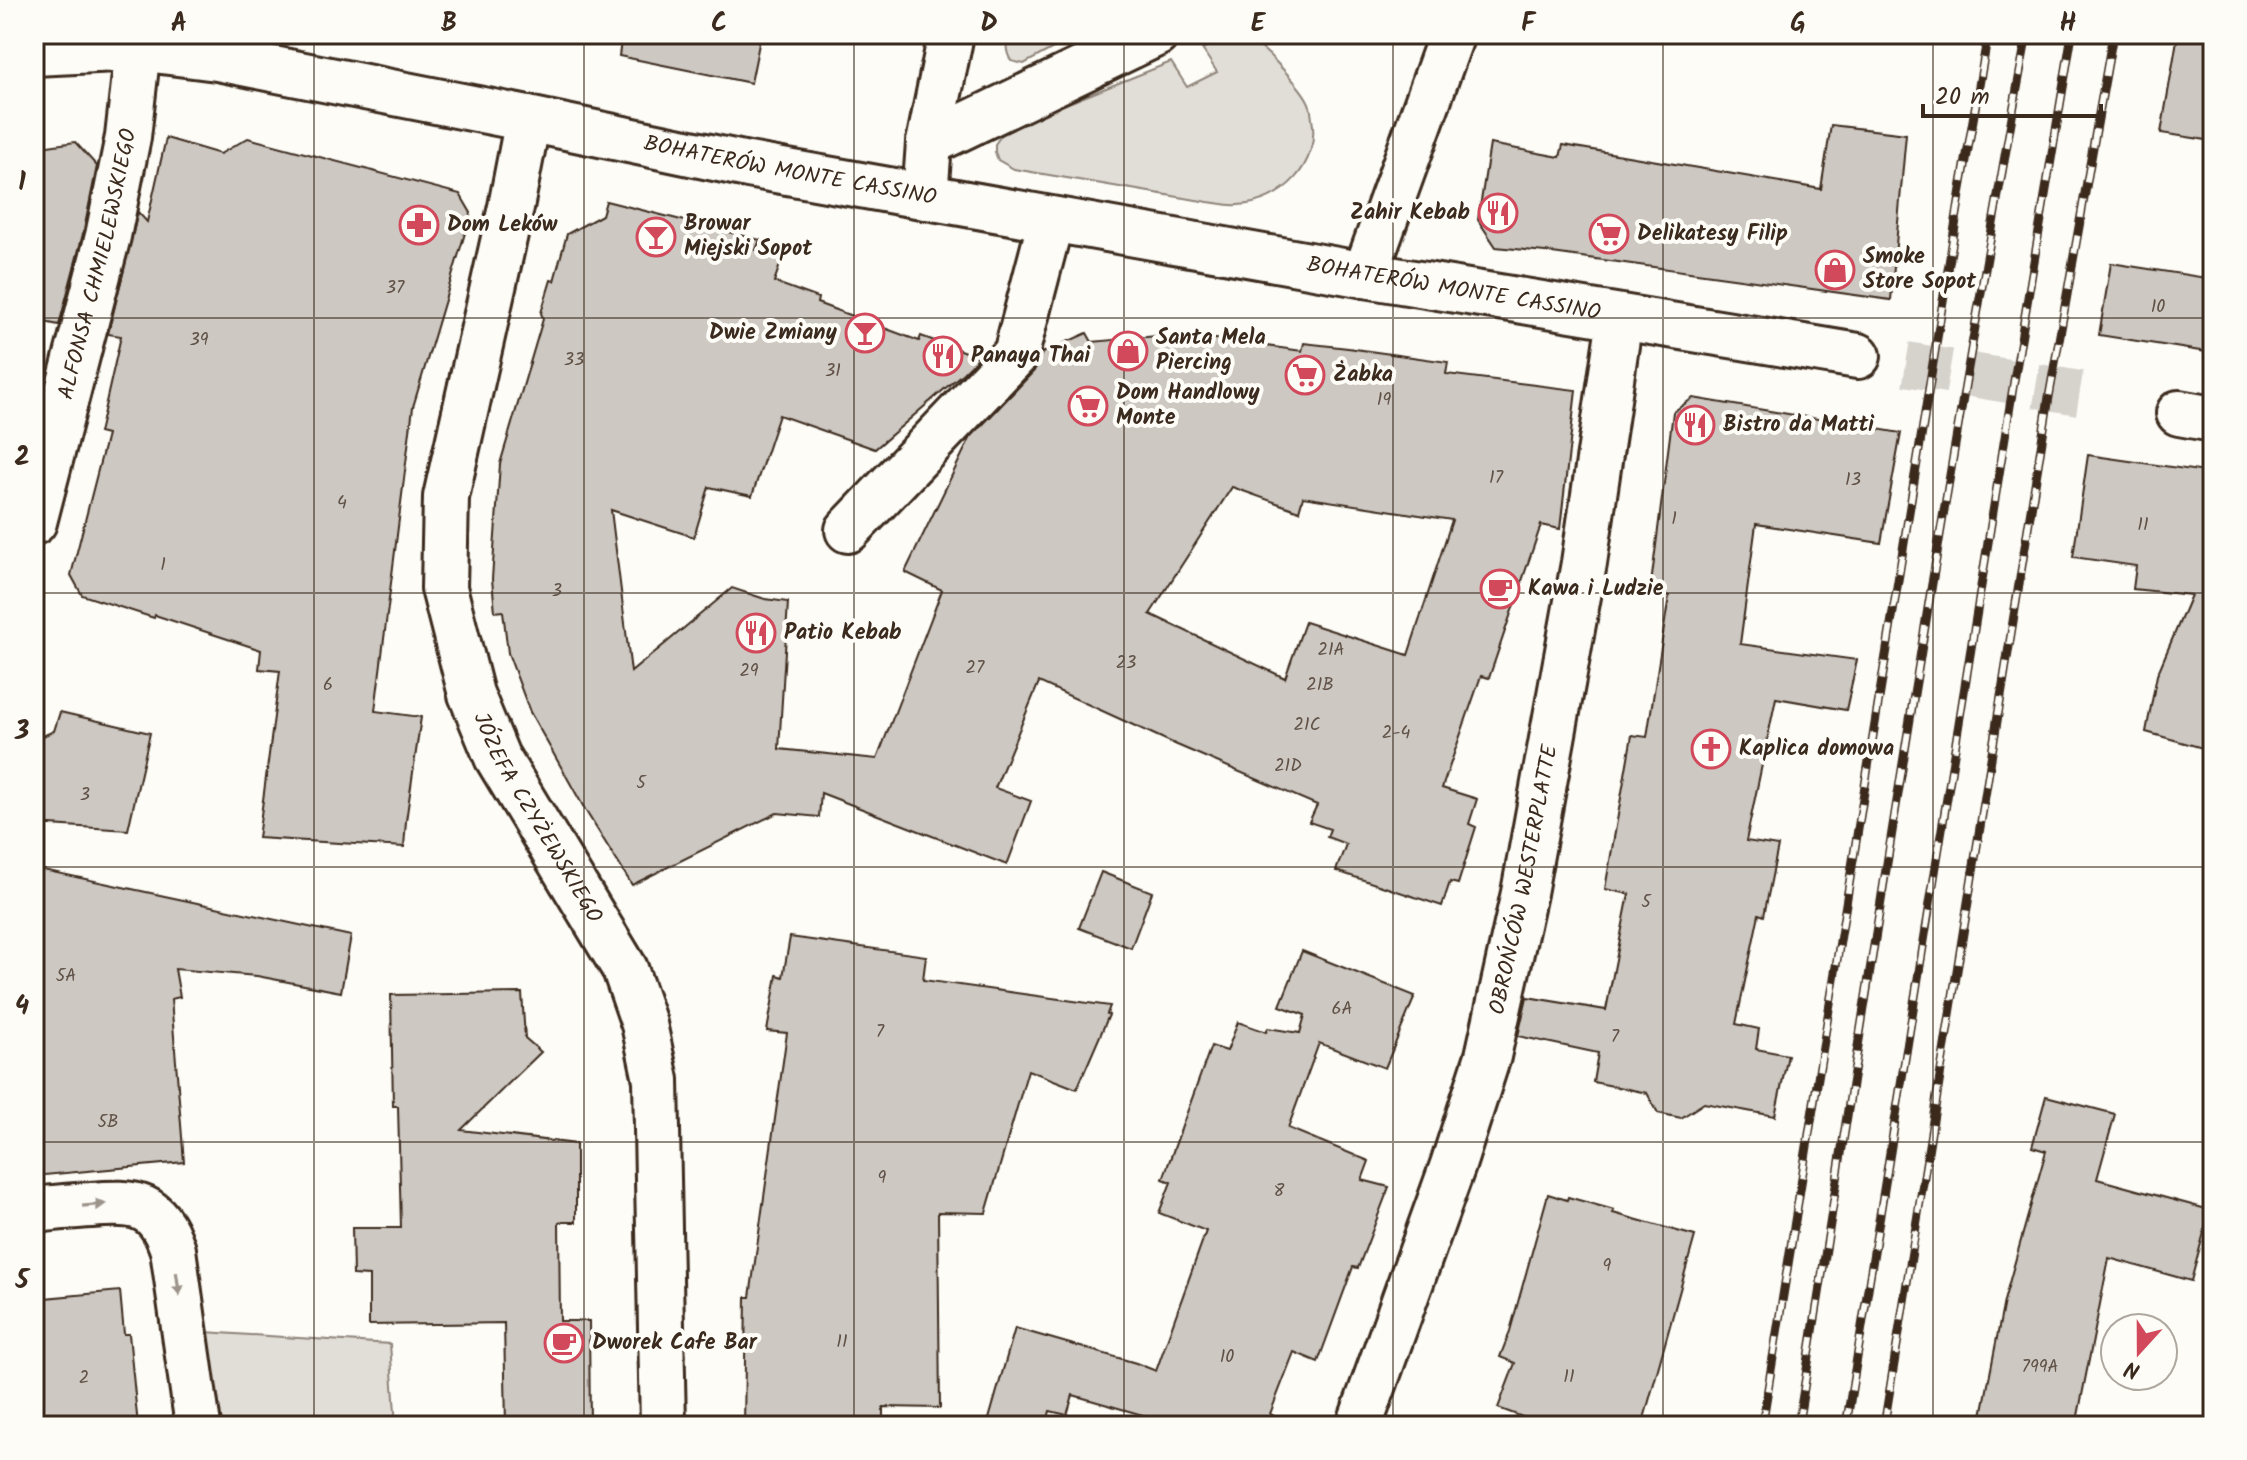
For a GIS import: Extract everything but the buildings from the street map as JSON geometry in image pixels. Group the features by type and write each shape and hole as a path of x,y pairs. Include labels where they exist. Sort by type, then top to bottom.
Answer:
{"street":[{"path":"925,197 929,143 951,34"},
{"path":"929,143 1156,34"},
{"path":"1365,275 1452,34"},
{"name":"BOHATERÓW MONTE CASSINO","path":"54,46 138,48 217,58 748,165 1365,275 1858,356"},
{"name":"ALFONSA CHMIELEWSKIEGO","path":"34,522 108,234 128,137 138,48"},
{"name":"JÓZEFA CZYŻEWSKIEGO","path":"528,119 446,497 444,588 471,694 497,757 625,969 644,1024 656,1080 663,1426"},
{"path":"848,530 1016,354 1051,220"},
{"name":"OBROŃCÓW WESTERPLATTE","path":"1359,1426 1453,1165 1488,1056 1524,893 1582,578 1620,318"},
{"path":"34,1210 121,1202 137,1205 152,1213 167,1229 173,1250 198,1426"}],"shaded area":[{"path":"1009,34 1079,34 1024,64 1011,61 1007,48"},
{"path":"1232,34 1251,41 1268,54 1298,86 1310,107 1313,136 1304,165 1283,189 1269,197 1254,203 1223,204 1014,169 998,160 995,144 1003,133 1026,120 1171,62 1187,87 1217,72 1202,49"},
{"path":"205,1332 390,1344 396,1426 213,1426"}],"tunnel":[{"path":"1906,364 2092,395"}],"railway":[{"path":"1762,1426 1988,34"},
{"path":"1798,1426 1937,555 2027,34"},
{"path":"1846,1426 2072,34"},
{"path":"1884,1426 2049,397 2113,34"}],"place":[{"name":"Zahir Kebab","path":"1498,213"},
{"name":"Dom Leków","path":"419,225"},
{"name":"Delikatesy Filip","path":"1609,234"},
{"name":"Browar Miejski Sopot","path":"656,237"},
{"name":"Smoke Store Sopot","path":"1835,270"},
{"name":"Dwie Zmiany","path":"865,333"},
{"name":"Santa Mela Piercing","path":"1128,351"},
{"name":"Panaya Thai","path":"943,356"},
{"name":"Żabka","path":"1305,375"},
{"name":"Dom Handlowy Monte","path":"1088,406"},
{"name":"Bistro da Matti","path":"1695,425"},
{"name":"Kawa i Ludzie","path":"1500,589"},
{"name":"Patio Kebab","path":"756,633"},
{"name":"Kaplica domowa","path":"1711,749"},
{"name":"Dworek Cafe Bar","path":"564,1343"}]}
